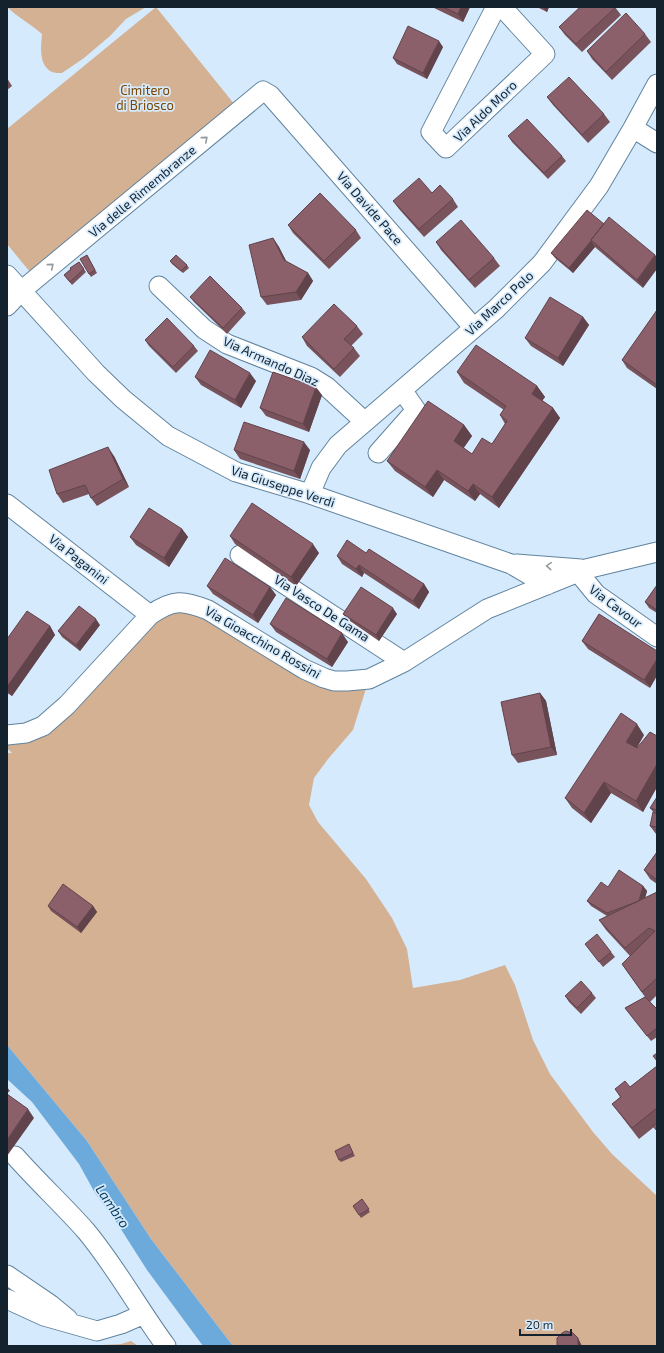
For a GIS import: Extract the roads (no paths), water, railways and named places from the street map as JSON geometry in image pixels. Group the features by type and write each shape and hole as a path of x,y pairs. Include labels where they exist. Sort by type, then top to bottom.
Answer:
{"street":[{"name":"Via Aldo Moro","path":"496,7 431,132 446,148 544,54 502,7"},
{"name":"Via Marco Polo","path":"310,494 321,468 338,445 496,309 542,263 599,186 657,84"},
{"name":"Via delle Rimembranze","path":"7,306 21,291 263,91"},
{"name":"Via Davide Pace","path":"263,91 270,95 474,328"},
{"path":"633,128 657,143"},
{"name":"Via Giuseppe Verdi","path":"7,275 96,372 123,399 168,436 236,472 310,494 511,564 547,585"},
{"name":"Via Armando Diaz","path":"159,286 204,329 227,344 311,377 327,386 365,422"},
{"path":"378,454 416,410 402,390"},
{"name":"Via Paganini","path":"7,504 150,615"},
{"path":"511,564 582,571 657,552"},
{"name":"Via Vasco De Gama","path":"240,555 404,662"},
{"name":"Via Gioacchino Rossini","path":"7,735 26,733 43,726 77,695 150,615 163,606 178,603 191,603 213,613 304,669 334,681 347,681 369,679 404,662 487,609 582,571"},
{"name":"Via Cavour","path":"582,571 596,594 657,637"},
{"path":"15,1156 86,1232 126,1285 166,1346"},
{"path":"7,1275 51,1305 73,1324"},
{"path":"7,1299 44,1316 97,1331 121,1324 144,1314"}],"water":[{"name":"Lambro","path":"7,1045 87,1141 151,1239 233,1346 203,1346 147,1270 117,1223 95,1193 79,1164 32,1102 7,1079"}],"park label":[{"name":"Cimitero di Briosco","path":"145,98"}]}
